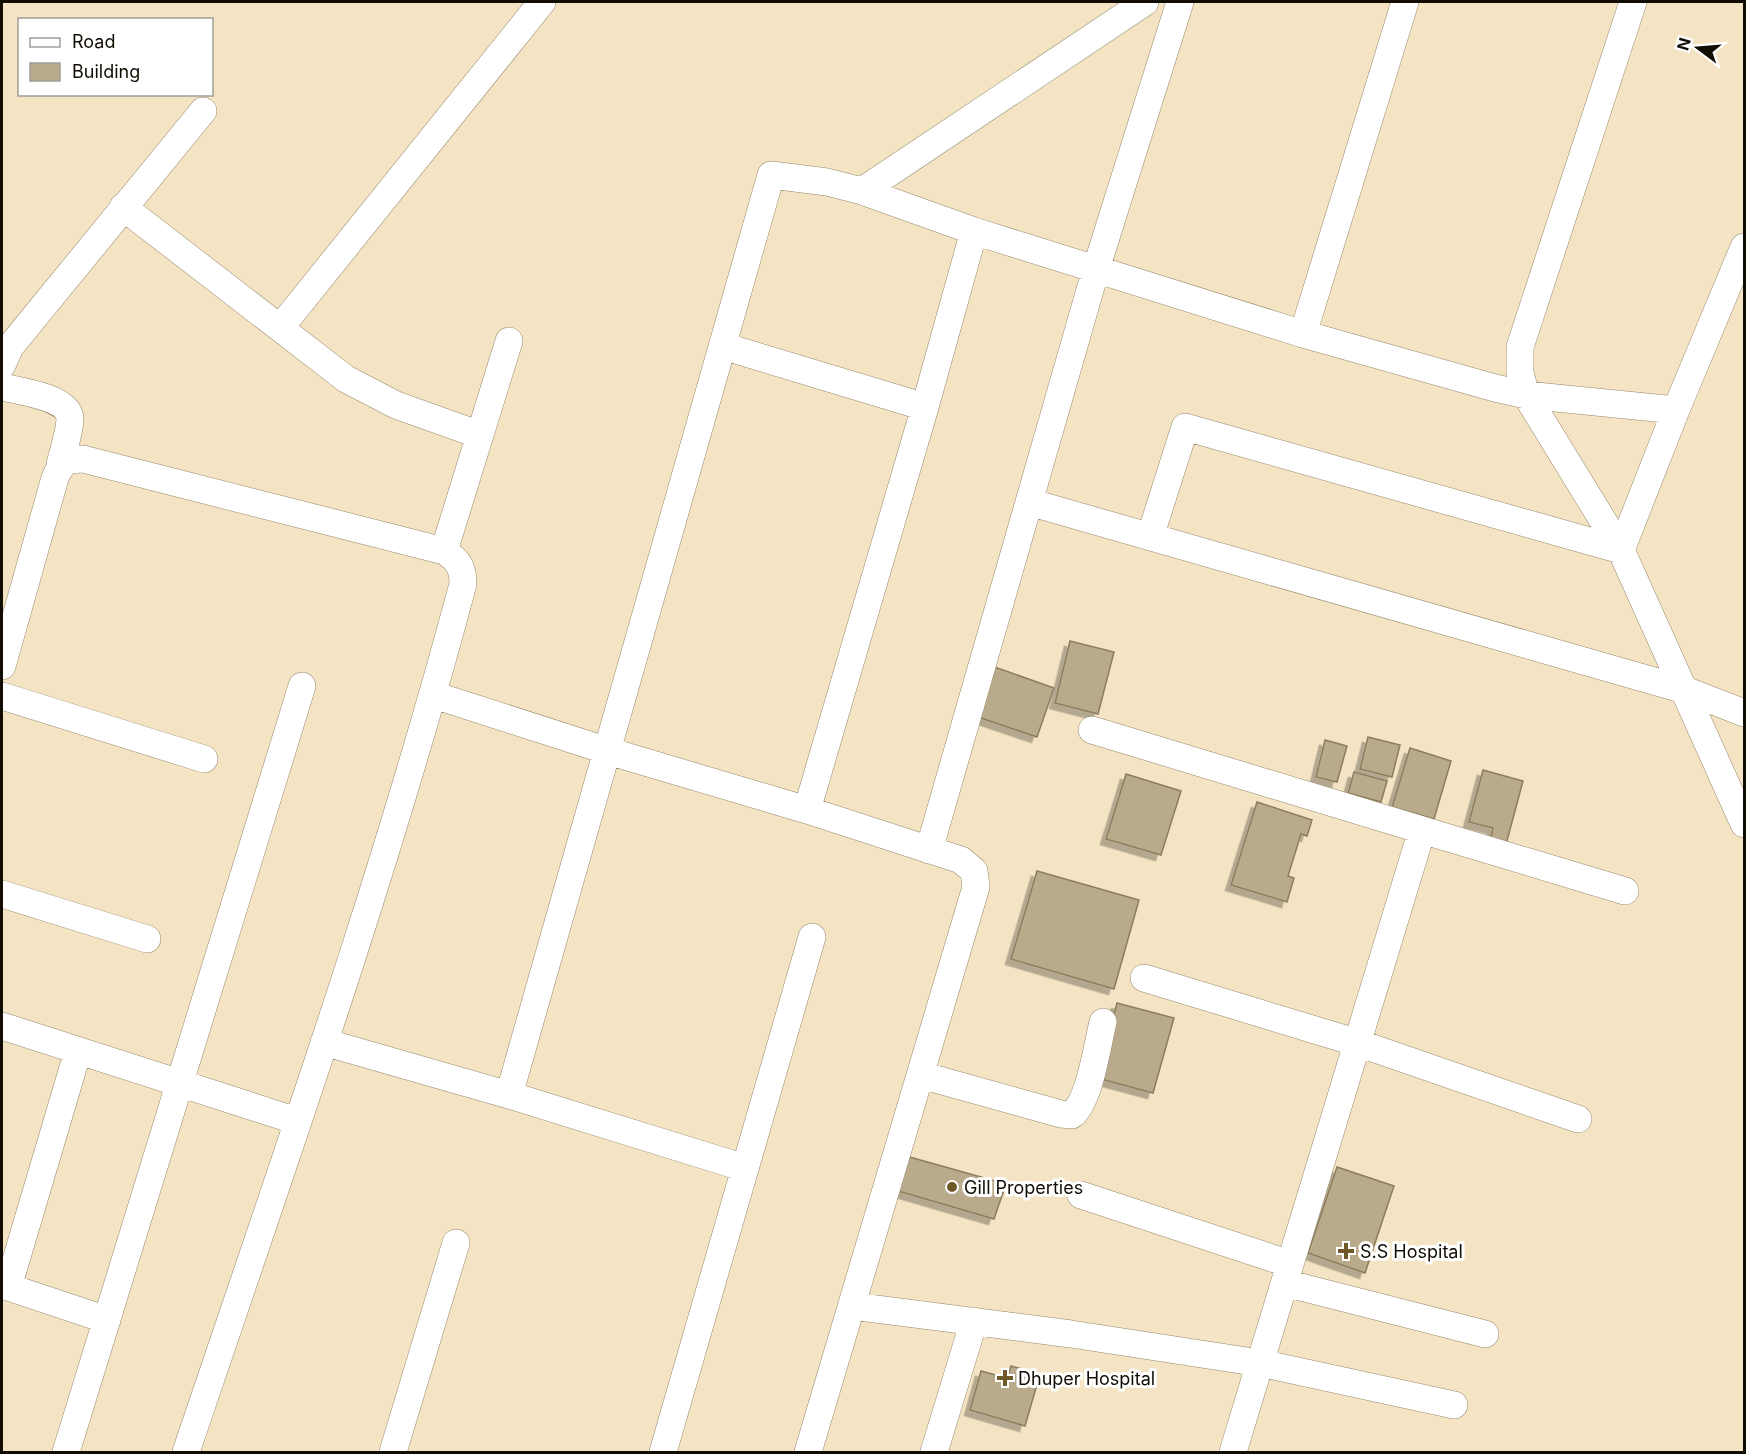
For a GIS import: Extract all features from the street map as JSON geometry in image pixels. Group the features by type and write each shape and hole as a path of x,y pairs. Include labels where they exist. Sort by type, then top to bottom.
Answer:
{"street":[{"path":"280,328 542,2"},
{"path":"862,191 1111,10 1145,2"},
{"path":"929,850 1095,269 1180,2"},
{"path":"1303,334 1405,2"},
{"path":"1633,2 1520,347 1520,373 1526,395 1621,550 1744,824"},
{"path":"2,365 10,347 203,111"},
{"path":"509,1095 771,175 827,182 862,191 974,231 1303,334 1495,388 1526,395 1676,410"},
{"path":"123,207 346,379 396,405 480,435"},
{"path":"807,810 974,231"},
{"path":"1621,550 1744,247"},
{"path":"444,551 509,341"},
{"path":"723,346 925,407"},
{"path":"2,387 57,401 67,408 70,419 60,464 12,594 2,666"},
{"path":"1150,537 1185,427 1621,550"},
{"path":"60,464 70,459 83,459 444,551 456,558 463,570 463,584 434,695 324,1042 186,1452"},
{"path":"1029,502 1685,690 1744,713"},
{"path":"66,1452 302,686"},
{"path":"434,695 961,860 974,871 976,887 808,1452"},
{"path":"2,696 204,759"},
{"path":"1092,730 1625,891"},
{"path":"1233,1452 1422,830"},
{"path":"2,894 147,939"},
{"path":"663,1452 812,937"},
{"path":"1144,978 1358,1043 1578,1119"},
{"path":"921,1075 1061,1114 1072,1115 1079,1109 1085,1097 1103,1022"},
{"path":"2,1026 297,1122"},
{"path":"324,1042 509,1095 745,1168"},
{"path":"78,1051 5,1286 107,1320"},
{"path":"1081,1195 1287,1273 1485,1334"},
{"path":"393,1452 456,1242"},
{"path":"852,1306 974,1321 1260,1363 1454,1405"},
{"path":"934,1452 974,1321"}],"building":[{"path":"1070,641 1114,652 1098,714 1055,703"},
{"path":"986,664 1054,688 1037,737 969,714"},
{"path":"1368,737 1400,745 1392,777 1360,769"},
{"path":"1325,740 1347,746 1337,782 1316,777"},
{"path":"1410,748 1451,761 1434,819 1392,807"},
{"path":"1483,770 1523,781 1504,852 1488,848 1493,828 1469,822"},
{"path":"1354,772 1387,781 1381,802 1348,793"},
{"path":"1126,774 1181,791 1161,855 1106,839"},
{"path":"1257,802 1312,820 1307,836 1301,834 1288,876 1294,878 1287,902 1231,885"},
{"path":"1037,871 1139,900 1114,989 1011,959"},
{"path":"1117,1003 1174,1018 1153,1093 1097,1078"},
{"name":"Gill Properties","path":"906,1156 1006,1184 994,1219 898,1191"},
{"path":"1337,1167 1394,1186 1365,1273 1308,1253"},
{"path":"1011,1366 1040,1374 1025,1426 970,1410 981,1371 1007,1378"}],"place":[{"name":"Gill Properties","path":"952,1187"},
{"name":"S.S Hospital","path":"1346,1251"},
{"name":"Dhuper Hospital","path":"1005,1378"}]}
